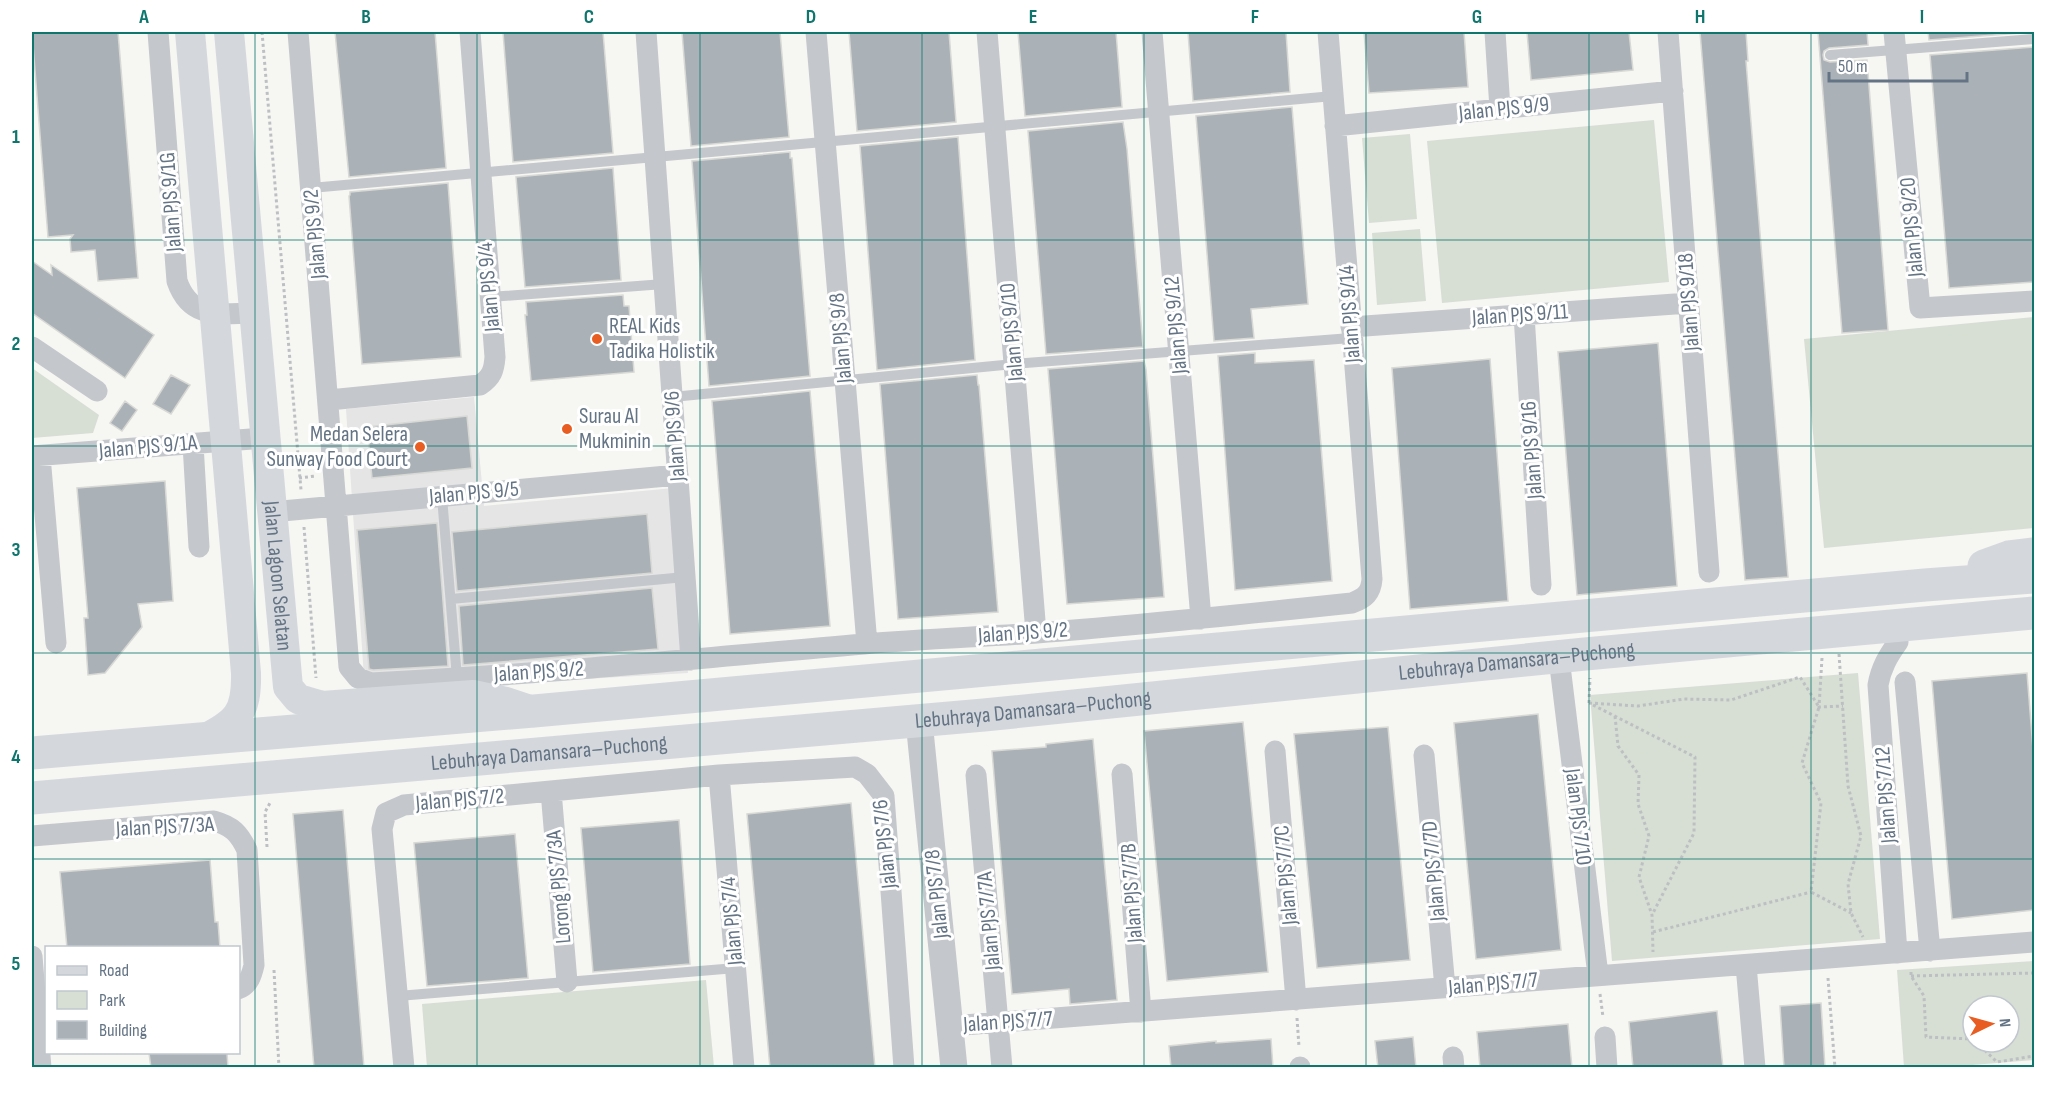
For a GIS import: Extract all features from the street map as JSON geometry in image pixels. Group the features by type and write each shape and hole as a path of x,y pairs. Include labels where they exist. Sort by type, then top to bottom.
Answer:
{"highway":[{"path":"1925,585 2009,557 2034,554"},
{"name":"Lebuhraya Damansara–Puchong","path":"32,753 534,711 1925,585 2034,578"},
{"name":"Lebuhraya Damansara–Puchong","path":"32,798 920,721 1729,640 2034,613"},
{"path":"1729,640 1831,660 1898,642 2034,632"}],"main road":[{"name":"Jalan Lagoon Selatan","path":"190,32 246,690 244,703 235,718 222,730 202,740"},
{"name":"Jalan Lagoon Selatan","path":"229,32 288,687 298,699 322,706 473,695 534,711"}],"street":[{"name":"Jalan PJS 9/1G","path":"158,32 177,281 182,296 192,306 215,314 253,313"},
{"name":"Jalan PJS 9/2","path":"298,32 349,667 358,678 371,683 458,678 867,644 1036,633 1352,603 1367,595"},
{"name":"Jalan PJS 9/4","path":"329,400 480,385 489,379 494,368 470,32"},
{"name":"Jalan PJS 9/6","path":"646,32 692,660"},
{"name":"Jalan PJS 9/8","path":"816,32 867,644"},
{"name":"Jalan PJS 9/10","path":"987,32 1036,633"},
{"name":"Jalan PJS 9/12","path":"1152,32 1202,619"},
{"name":"Jalan PJS 9/14","path":"1328,32 1372,579 1367,595"},
{"path":"1495,32 1500,109"},
{"name":"Jalan PJS 9/18","path":"1668,32 1709,572"},
{"name":"Jalan PJS 9/20","path":"1895,41 1920,308 1951,308 2034,301"},
{"name":"Jalan PJS 9/9","path":"1335,126 1673,91"},
{"name":"Jalan PJS 9/11","path":"1351,332 1524,315 1689,303"},
{"name":"Jalan PJS 9/16","path":"1524,315 1541,585"},
{"path":"32,347 97,391"},
{"name":"Jalan PJS 9/1A","path":"36,456 264,438"},
{"path":"193,444 199,547"},
{"path":"36,456 56,644"},
{"name":"Jalan PJS 9/5","path":"271,512 678,475"},
{"name":"Jalan PJS 7/12","path":"1898,642 1881,670 1878,685 1903,953"},
{"name":"Jalan PJS 7/10","path":"1558,658 1598,975"},
{"name":"Jalan PJS 7/12","path":"1905,682 1930,951"},
{"name":"Jalan PJS 7/8","path":"920,721 954,1068"},
{"name":"Jalan PJS 7/7C","path":"1275,751 1296,1000"},
{"name":"Jalan PJS 7/7D","path":"1424,755 1445,988"},
{"name":"Jalan PJS 7/6","path":"719,776 855,767 867,774 884,796 904,1068"},
{"name":"Jalan PJS 7/7B","path":"1122,774 1141,1012"},
{"name":"Jalan PJS 7/7A","path":"976,775 1002,1068"},
{"name":"Jalan PJS 7/2","path":"404,1068 382,829 386,813 404,805 719,776"},
{"name":"Jalan PJS 7/4","path":"719,776 744,1068"},
{"name":"Lorong PJS 7/3A","path":"550,791 567,982"},
{"name":"Jalan PJS 7/3A","path":"32,836 214,821 227,824 240,834 247,850 254,965 250,978 240,988"},
{"name":"Jalan PJS 7/7","path":"951,1026 2034,942"},
{"path":"32,956 41,1007 38,1067"},
{"path":"1746,965 1755,1068"},
{"path":"1605,1037 1607,1068"}],"lane":[{"path":"1830,56 1895,41 2034,39"},
{"path":"311,188 1333,96"},
{"path":"490,297 664,284"},
{"path":"672,397 1014,364 1179,351 1351,332"},
{"path":"442,496 458,678"},
{"path":"450,599 685,577"},
{"path":"398,996 735,968"}],"path":[{"path":"1831,660 1843,706 1848,786 1861,836 1848,884 1851,913 1872,955"},
{"path":"1811,892 1821,803 1802,764 1831,660"},
{"path":"1652,915 1694,833 1695,757 1589,703 1638,706 1684,699 1731,700 1800,676 1819,707"},
{"path":"1819,707 1843,706"},
{"path":"1615,716 1618,746 1639,775 1638,804 1649,836 1640,877 1652,915 1654,971"},
{"path":"1653,932 1811,892 1851,913"},
{"path":"1903,953 1911,976 1924,996 1926,1037 1961,1040"},
{"path":"1826,958 1835,1068"},
{"path":"1911,976 2034,973"},
{"path":"1598,975 1605,1037"},
{"path":"1296,1000 1300,1067"},
{"path":"1988,1054 1996,1062 2034,1056"}],"shaded area":[{"path":"474,397 484,506 674,488 688,673 365,692 346,409"}],"green space":[{"path":"1654,120 1669,282 1442,303 1427,141"},
{"path":"1410,134 1417,219 1369,223 1362,138"},
{"path":"1420,229 1426,301 1377,305 1372,233"},
{"path":"2034,317 2034,528 1824,548 1804,339"},
{"path":"32,368 99,415 93,433 32,438"},
{"path":"1858,673 1880,939 1612,961 1590,695"},
{"path":"2034,961 2034,1060 1972,1065 1972,1067 1904,1067 1897,970"},
{"path":"706,980 714,1067 427,1067 422,1004"}],"building":[{"path":"32,32 118,32 138,278 98,281 95,250 71,252 70,239 73,235 48,237"},
{"path":"335,32 435,32 446,168 349,177"},
{"path":"503,32 603,32 613,153 513,162"},
{"path":"682,32 780,32 789,137 691,146"},
{"path":"849,32 949,32 956,122 857,131"},
{"path":"1018,32 1116,32 1122,107 1025,116"},
{"path":"1188,32 1286,32 1290,92 1193,101"},
{"path":"1364,32 1464,32 1468,87 1369,93"},
{"path":"1527,32 1629,32 1633,70 1531,80"},
{"path":"1700,32 1746,32 1748,61 1746,61 1788,577 1745,580"},
{"path":"1818,32 1867,32 1868,45 1829,48 1824,51 1823,55 1824,60 1830,62 1867,60 1888,330 1842,333"},
{"path":"1928,32 2033,32 1929,40"},
{"path":"2034,47 2034,282 1949,288 1930,55"},
{"path":"1292,107 1308,304 1251,309 1254,338 1214,341 1196,116"},
{"path":"1123,122 1143,347 1046,354 1028,131"},
{"path":"958,137 975,360 877,370 860,146"},
{"path":"790,152 810,376 709,386 692,161"},
{"path":"613,168 621,280 525,287 516,177"},
{"path":"448,183 461,357 362,364 350,192"},
{"path":"32,261 52,275 51,265 154,335 125,378 32,313"},
{"path":"623,295 624,306 629,306 634,372 531,381 525,315 527,315 526,302"},
{"path":"1658,343 1677,586 1577,595 1558,352"},
{"path":"1255,353 1255,363 1314,360 1332,581 1235,590 1218,356"},
{"path":"1490,359 1508,601 1410,609 1392,368"},
{"path":"1144,361 1164,597 1067,604 1048,369"},
{"path":"171,375 190,385 171,414 153,404"},
{"path":"977,375 998,612 898,619 880,384"},
{"path":"810,391 830,626 730,634 712,401"},
{"path":"125,401 137,410 122,431 110,423"},
{"name":"Medan Selera Sunway Food Court","path":"467,416 472,468 372,478 367,427"},
{"path":"165,481 173,601 138,604 142,627 105,673 88,675 84,618 88,618 77,488"},
{"path":"647,514 652,573 457,591 452,532"},
{"path":"437,523 448,666 369,669 357,530"},
{"path":"652,588 658,649 463,665 459,606"},
{"path":"2027,673 2034,762 2034,910 1952,919 1932,681"},
{"path":"1538,714 1561,950 1476,959 1454,723"},
{"path":"1243,722 1268,972 1167,981 1144,731"},
{"path":"1388,727 1410,960 1317,968 1294,734"},
{"path":"1093,739 1117,1000 1070,1004 1069,989 1012,994 992,751 1046,747 1046,744"},
{"path":"851,803 875,1068 770,1068 747,814"},
{"path":"343,810 364,1068 314,1068 293,814"},
{"path":"679,820 690,964 593,972 581,828"},
{"path":"515,834 528,978 427,986 414,843"},
{"path":"210,860 215,922 218,922 220,946 67,946 60,872"},
{"path":"1821,1003 1825,1068 1784,1068 1780,1006"},
{"path":"1717,1011 1723,1068 1633,1068 1629,1022"},
{"path":"1568,1024 1572,1068 1480,1068 1477,1032"},
{"path":"1413,1037 1416,1068 1378,1068 1375,1041"},
{"path":"1271,1039 1273,1068 1171,1068 1169,1046"},
{"path":"149,1054 227,1054 228,1068 151,1068"}],"place":[{"name":"REAL Kids Tadika Holistik","path":"597,339"},
{"name":"Surau Al Mukminin","path":"567,429"},
{"name":"Medan Selera Sunway Food Court","path":"420,447"}]}
